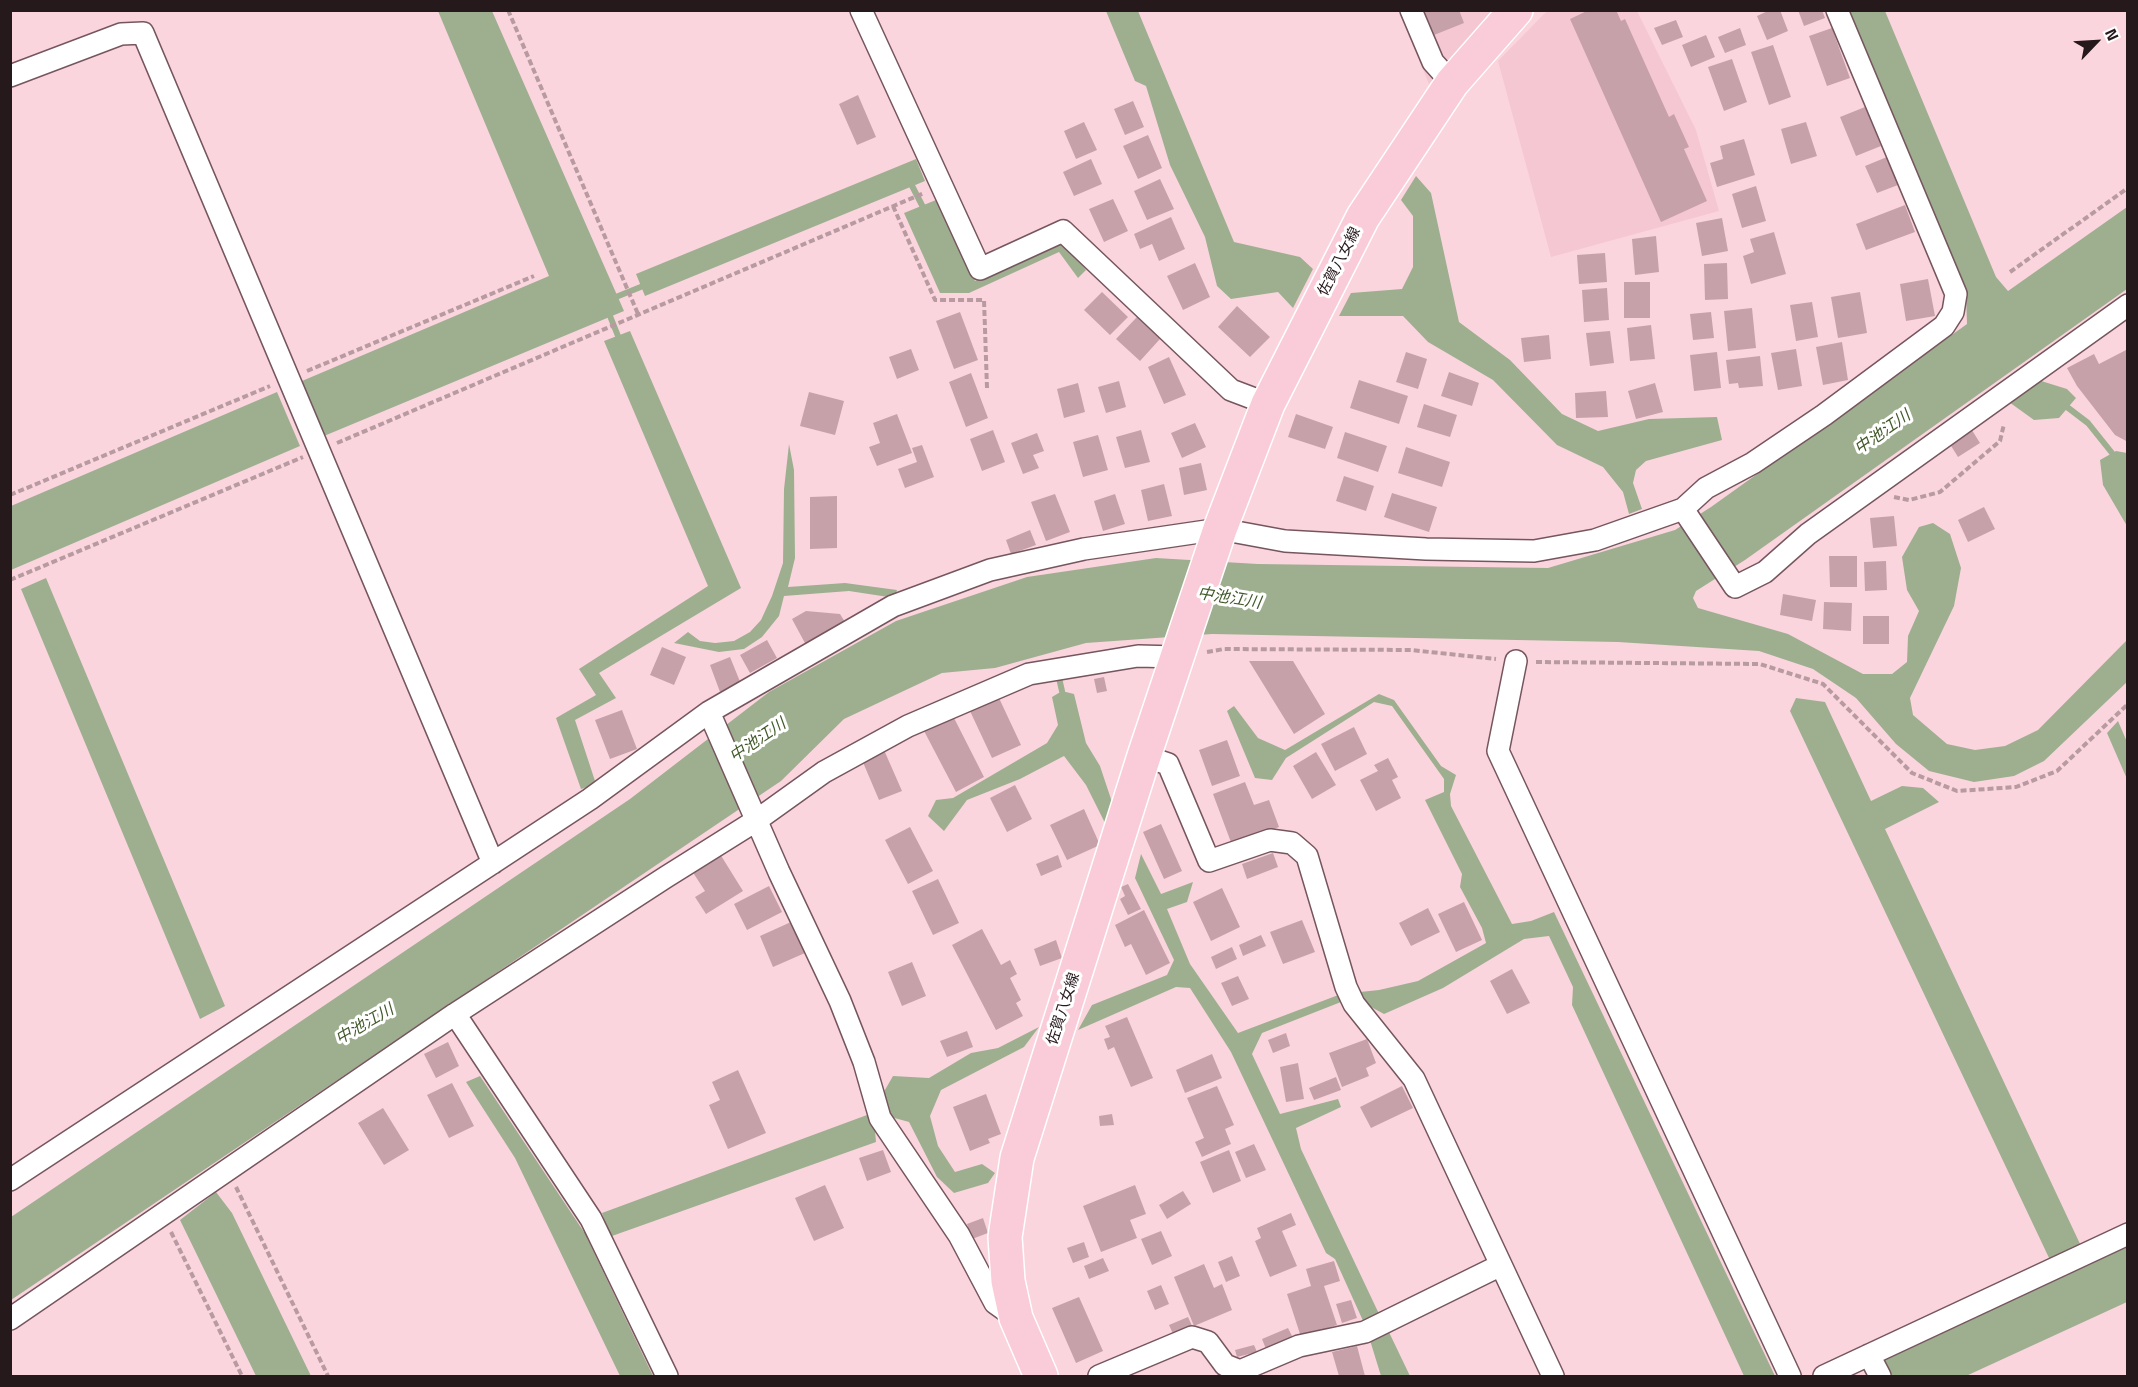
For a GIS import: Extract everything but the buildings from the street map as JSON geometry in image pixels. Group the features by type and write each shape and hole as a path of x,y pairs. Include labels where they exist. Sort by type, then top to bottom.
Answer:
{"main road":[{"name":"佐賀八女線","path":"1041,1377 1016,1318 1008,1281 1005,1237 1017,1158 1144,756 1217,536 1268,404 1363,217 1452,83 1516,10"}],"street":[{"path":"861,10 980,270 1063,231 1231,390 1268,404"},
{"path":"1411,10 1433,62 1452,83"},
{"path":"10,1180 590,800 710,715 893,606 990,570 1084,549 1217,536 1426,549 1534,550 1595,540 1683,509 1706,488 1753,463 1833,409 1944,326 1953,312 1956,294 1949,274 1837,10"},
{"path":"10,76 121,34 143,33 493,863"},
{"path":"1683,509 1735,587 1765,572 1808,534 2127,305"},
{"path":"10,1319 455,1014 757,820 824,772 908,726 1029,674 1138,656 1179,652"},
{"path":"1516,661 1498,751 1790,1377"},
{"path":"710,715 840,1001 864,1062 878,1114 959,1235 995,1303 1016,1318"},
{"path":"1144,756 1168,764 1209,861 1270,840 1292,843 1307,856 1350,996 1414,1078 1553,1377"},
{"path":"455,1014 591,1219 667,1377"},
{"path":"1824,1377 2127,1234"},
{"path":"1099,1377 1192,1337 1208,1342 1225,1365 1240,1371 1299,1346 1365,1332 1501,1265"},
{"path":"1869,1355 1880,1377"}],"path":[{"path":"508,10 638,315"},
{"path":"2010,272 2127,189"},
{"path":"609,327 922,194"},
{"path":"892,206 935,300 984,300 987,388"},
{"path":"1867,492 1909,500 1941,492 2001,441 2004,424"},
{"path":"1179,652 1224,649 1411,650 1516,661 1760,664 1823,684 1912,773 1957,791 2016,787 2057,771 2127,704"},
{"path":"228,1171 328,1377"},
{"path":"163,1215 242,1377"}],"shaded area":[{"path":"1399,11 1498,11 1429,84"},
{"path":"1547,11 1637,11 1696,130 1719,211 1551,257 1498,61"}],"water":[{"path":"438,11 492,11 624,311 324,436 302,381 549,276"},
{"path":"1106,11 1138,11 1234,242 1300,257 1313,269 1293,308 1278,292 1231,299 1217,286 1205,237 1170,165 1146,86 1135,81"},
{"name":"中池江川","path":"1846,11 1885,11 1996,277 2008,291 2127,207 2127,289 1745,560 1696,591 1693,598 1698,608 1788,634 1863,674 1892,674 1907,662 1908,636 1919,611 1907,590 1902,557 1919,527 1933,523 1950,534 1961,568 1954,606 1910,698 1913,715 1947,744 1975,750 2005,746 2038,730 2127,640 2127,682 2044,761 2014,776 1974,782 1929,771 1896,744 1856,698 1813,669 1759,651 1618,642 1212,634 1086,643 995,668 942,673 844,719 781,781 11,1300 11,1217 630,799 769,692 896,621 1027,577 1156,558 1258,564 1548,568 1675,530 1711,507 1967,324 1966,295"},
{"path":"916,159 925,181 645,296 636,274"},
{"path":"1416,176 1431,193 1459,322 1510,360 1562,414 1598,431 1649,419 1717,417 1722,440 1646,461 1636,470 1633,483 1642,509 1629,514 1623,492 1603,467 1557,445 1493,380 1428,342 1403,316 1339,316 1351,293 1402,289 1413,267 1413,216 1401,200"},
{"path":"936,200 975,281 1054,244 1065,242 1086,270 1078,278 1059,252 969,293 940,293 904,213"},
{"path":"630,331 741,588 599,673 616,698 575,720 596,784 581,789 556,718 596,695 579,669 708,586 604,341"},
{"path":"2038,380 2067,389 2076,398 2059,418 2034,420 2009,402"},
{"path":"277,392 300,446 11,570 11,506"},
{"path":"789,444 794,470 795,558 788,587 845,583 897,590 895,598 849,591 784,596 779,616 762,637 744,649 719,652 674,643 688,632 700,641 715,643 734,641 750,632 761,620 783,563 784,489"},
{"path":"2116,451 2127,453 2127,526 2103,485 2100,460"},
{"path":"46,578 225,1006 200,1019 21,589"},
{"path":"1062,691 1074,694 1086,743 1100,766 1114,808 1107,827 1086,785 1064,756 1020,779 967,800 944,831 928,816 936,800 953,798 1047,743 1058,725 1052,697"},
{"path":"1379,694 1394,700 1441,766 1456,775 1450,794 1451,806 1512,924 1531,921 1554,912 1775,1376 1744,1376 1572,1005 1573,987 1549,936 1524,939 1443,988 1384,1014 1360,1001 1341,1002 1262,1033 1252,1054 1280,1114 1338,1099 1341,1107 1296,1128 1301,1149 1380,1316 1364,1323 1335,1259 1326,1253 1231,1052 1190,988 1176,987 1078,1030 1092,1005 1167,975 1174,960 1135,878 1141,854 1161,894 1193,882 1187,902 1167,909 1190,964 1238,1033 1341,994 1379,990 1418,981 1486,943 1482,928 1460,887 1462,874 1425,800 1444,792 1444,779 1392,706 1374,702 1286,758 1272,780 1255,778 1227,711 1234,706 1258,738 1285,750"},
{"path":"1796,698 1825,702 1871,801 1902,786 1923,788 1939,802 1885,829 2081,1246 2050,1260 1790,711"},
{"path":"2118,721 2127,742 2127,779 2107,733"},
{"path":"1039,1027 1024,1047 941,1090 930,1116 938,1146 955,1172 982,1164 995,1173 988,1183 954,1193 937,1177 909,1122 891,1117 874,1119 876,1142 612,1236 607,1228 587,1238 653,1376 620,1376 515,1158 466,1082 480,1076 584,1232 605,1222 602,1213 867,1115 870,1116 893,1076 929,1078 971,1053 998,1048"},
{"path":"216,1192 232,1213 311,1376 256,1376 180,1220"},
{"path":"2127,1247 2127,1302 1966,1376 1890,1376 1883,1361"},
{"path":"1387,1328 1410,1376 1381,1376 1369,1337"}],"waterway":[{"path":"909,180 925,211"},
{"path":"611,299 648,284"},
{"path":"608,311 620,341"},
{"path":"2062,405 2088,423 2116,458"},
{"path":"1059,678 1062,691"}]}
